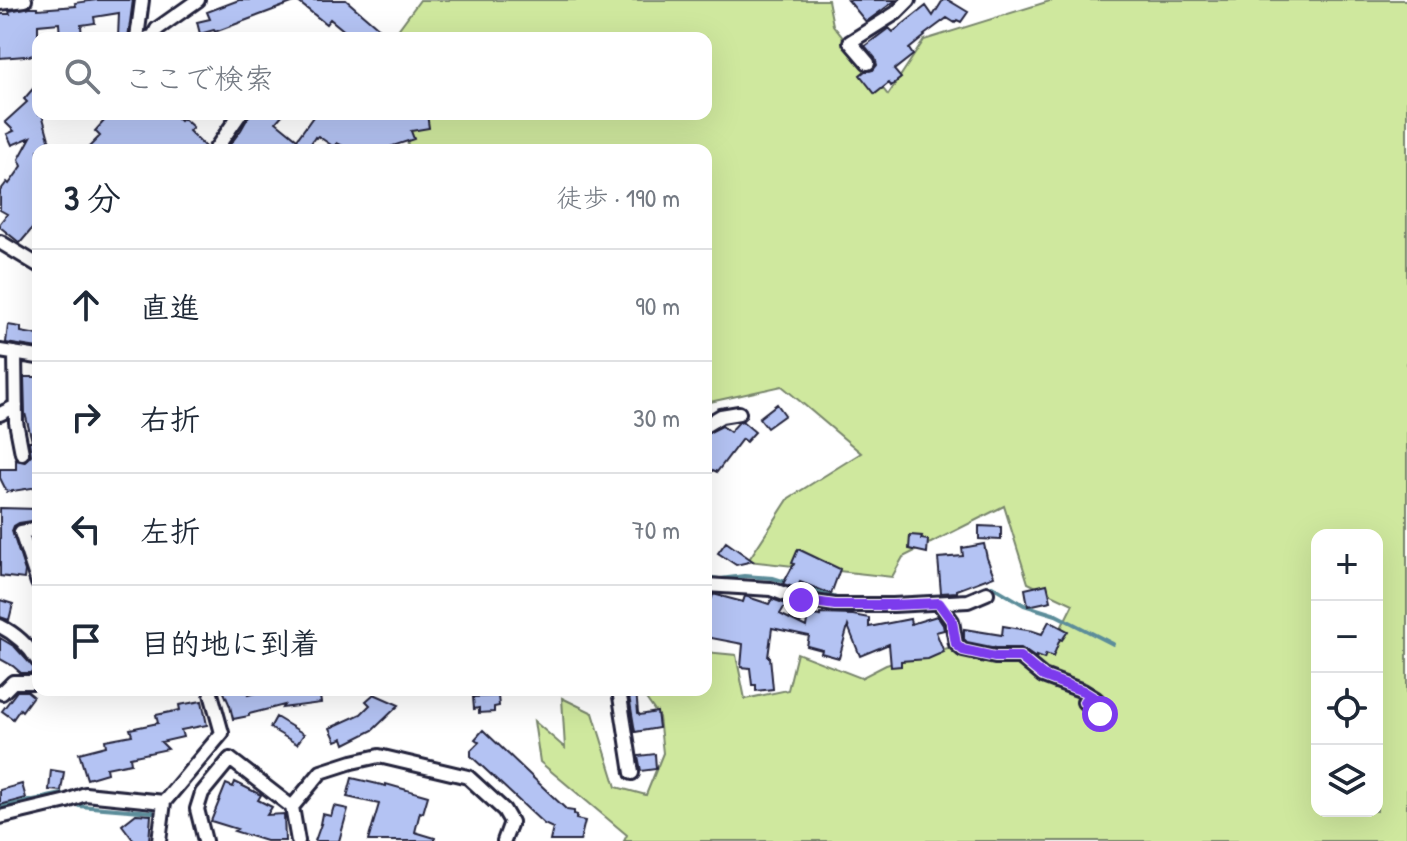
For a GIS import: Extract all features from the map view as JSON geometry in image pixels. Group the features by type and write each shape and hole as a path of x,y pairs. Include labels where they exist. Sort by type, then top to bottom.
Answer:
{"street":[{"path":"0,3 25,0"},
{"path":"138,32 142,0"},
{"path":"156,32 198,0"},
{"path":"868,63 850,42 896,13 909,0"},
{"path":"219,144 236,120"},
{"path":"0,242 32,261"},
{"path":"0,351 32,356"},
{"path":"15,353 16,422 22,453"},
{"path":"0,414 16,406"},
{"path":"712,421 721,416 739,413"},
{"path":"32,530 21,532 32,565"},
{"path":"712,585 771,589 801,600 835,605 968,601 987,593"},
{"path":"939,603 952,621 956,644 963,650 995,657 1020,657 1043,676 1096,699 1094,702 1084,702 1100,714"},
{"path":"0,626 12,632 32,652"},
{"path":"0,692 13,682 32,682"},
{"path":"159,841 164,802 222,733 212,696"},
{"path":"620,696 632,773"},
{"path":"292,807 321,772 379,756 468,777 504,810 511,822 504,841"},
{"path":"205,841 197,809 202,793 230,759 292,807 298,841"},
{"path":"0,817 85,794 164,802"}],"green space":[{"path":"420,0 828,0 833,25 888,95 924,40 1053,0 1407,0 1407,841 624,841 627,835 540,762 534,721 565,748 562,698 593,713 616,787 646,795 663,753 659,717 644,696 712,696 712,653 736,655 745,699 788,690 797,653 861,678 886,665 948,648 1051,648 1073,604 1028,583 1004,506 903,557 892,577 748,561 789,498 861,453 782,386 712,402 712,144 408,144 406,120 712,120 712,32 396,32"}],"building":[{"path":"133,0 129,32 118,32 119,13 94,17 95,23 81,25 82,32 60,32 59,23 38,25 38,32 32,32 32,55 0,58 0,14 30,7 76,6 75,3"},
{"path":"239,0 346,0 383,32 346,32 330,19 326,24 297,1 215,32 200,32 197,22 210,19 207,12"},
{"path":"848,0 896,0 866,22"},
{"path":"943,0 968,12 961,22 957,20 955,23 947,18 924,35 909,49 913,55 894,70 901,78 875,94 860,75 877,65 865,46 889,28 893,32 926,6 933,16"},
{"path":"32,90 32,120 44,120 50,144 32,144 32,229 20,243 0,227 7,214 0,210 0,191 22,166 19,159 31,137 12,145 7,134 14,131 5,122 27,102 24,99"},
{"path":"185,120 193,127 189,131 202,144 92,144 100,136 95,131 104,121"},
{"path":"247,120 278,120 276,122 297,139 311,120 428,120 429,128 411,131 414,139 399,144 330,144 318,136 311,144 230,144"},
{"path":"8,325 21,327 21,332 32,334 32,347 6,343"},
{"path":"24,377 32,377 32,441 25,413"},
{"path":"777,404 785,415 767,428 759,418"},
{"path":"742,421 755,432 746,442 742,439 717,472 712,471 712,431 722,426 730,432"},
{"path":"29,441 32,441 32,488 7,492 0,478 0,469 16,469 16,460 24,462 31,455"},
{"path":"0,508 32,509 32,521 19,523 12,531 25,571 24,579 0,576"},
{"path":"979,526 1001,527 1001,540 979,539"},
{"path":"910,535 928,540 927,553 909,549"},
{"path":"726,542 753,561 736,565 718,553"},
{"path":"984,544 994,576 957,592 941,593 938,558 963,556 962,548"},
{"path":"798,549 840,569 831,594 800,582 797,588 783,584"},
{"path":"1047,584 1051,601 1028,606 1025,589"},
{"path":"713,594 743,602 745,596 769,604 772,599 786,604 780,614 806,627 808,614 869,618 869,627 910,619 911,624 937,616 944,630 936,632 944,652 928,659 901,661 901,666 891,667 889,644 860,656 848,626 839,658 807,646 809,636 772,628 768,657 773,689 756,691 750,668 741,667 743,644 712,638"},
{"path":"0,600 13,604 9,620 0,617"},
{"path":"1049,621 1068,631 1060,639 1053,657 1046,654 1044,659 1036,658 1021,648 996,648 964,639 964,629 1002,635 1003,626 1042,634"},
{"path":"0,638 15,647 32,666 32,671 21,673 0,659"},
{"path":"17,691 27,691 33,696 13,719 2,711"},
{"path":"226,696 320,696 321,703 282,708 284,705 233,719"},
{"path":"372,696 379,696 399,705 373,730 345,744 343,738 336,741 330,728 361,714 370,705 366,701"},
{"path":"498,696 499,706 494,707 494,712 479,713 479,708 474,709 473,697"},
{"path":"629,696 637,696 640,715 657,712 659,728 635,732"},
{"path":"202,701 207,725 181,730 183,737 161,742 168,749 130,757 131,763 106,768 107,773 87,779 79,753 106,746 105,740 132,735 130,729 158,723 156,715 180,710 179,705"},
{"path":"276,717 304,734 297,744 270,728"},
{"path":"483,730 567,810 574,811 576,819 585,821 580,841 550,841 553,828 544,824 471,756 471,750 479,742 475,739"},
{"path":"655,754 656,769 641,771 638,756"},
{"path":"51,770 64,772 61,791 49,790"},
{"path":"352,778 428,796 415,832 435,838 435,841 368,841 379,804 347,797"},
{"path":"235,782 261,795 258,800 272,807 267,815 284,814 285,841 266,841 211,821 226,784 233,787"},
{"path":"22,784 26,798 0,805 0,790"},
{"path":"334,806 348,809 339,841 315,841 322,814 331,816"},
{"path":"136,814 151,815 149,841 134,841 122,825"}],"waterway":[{"path":"0,406 5,405"},
{"path":"712,578 773,578 836,598 922,598"},
{"path":"959,597 992,586 1024,605 1056,615 1113,644"},
{"path":"0,807 62,794"},
{"path":"79,806 153,812"}],"route":[{"path":"801,600 835,605 939,603 952,621 956,644 963,650 995,657 1020,657 1043,676 1096,699 1094,702 1084,702 1100,714"}]}
